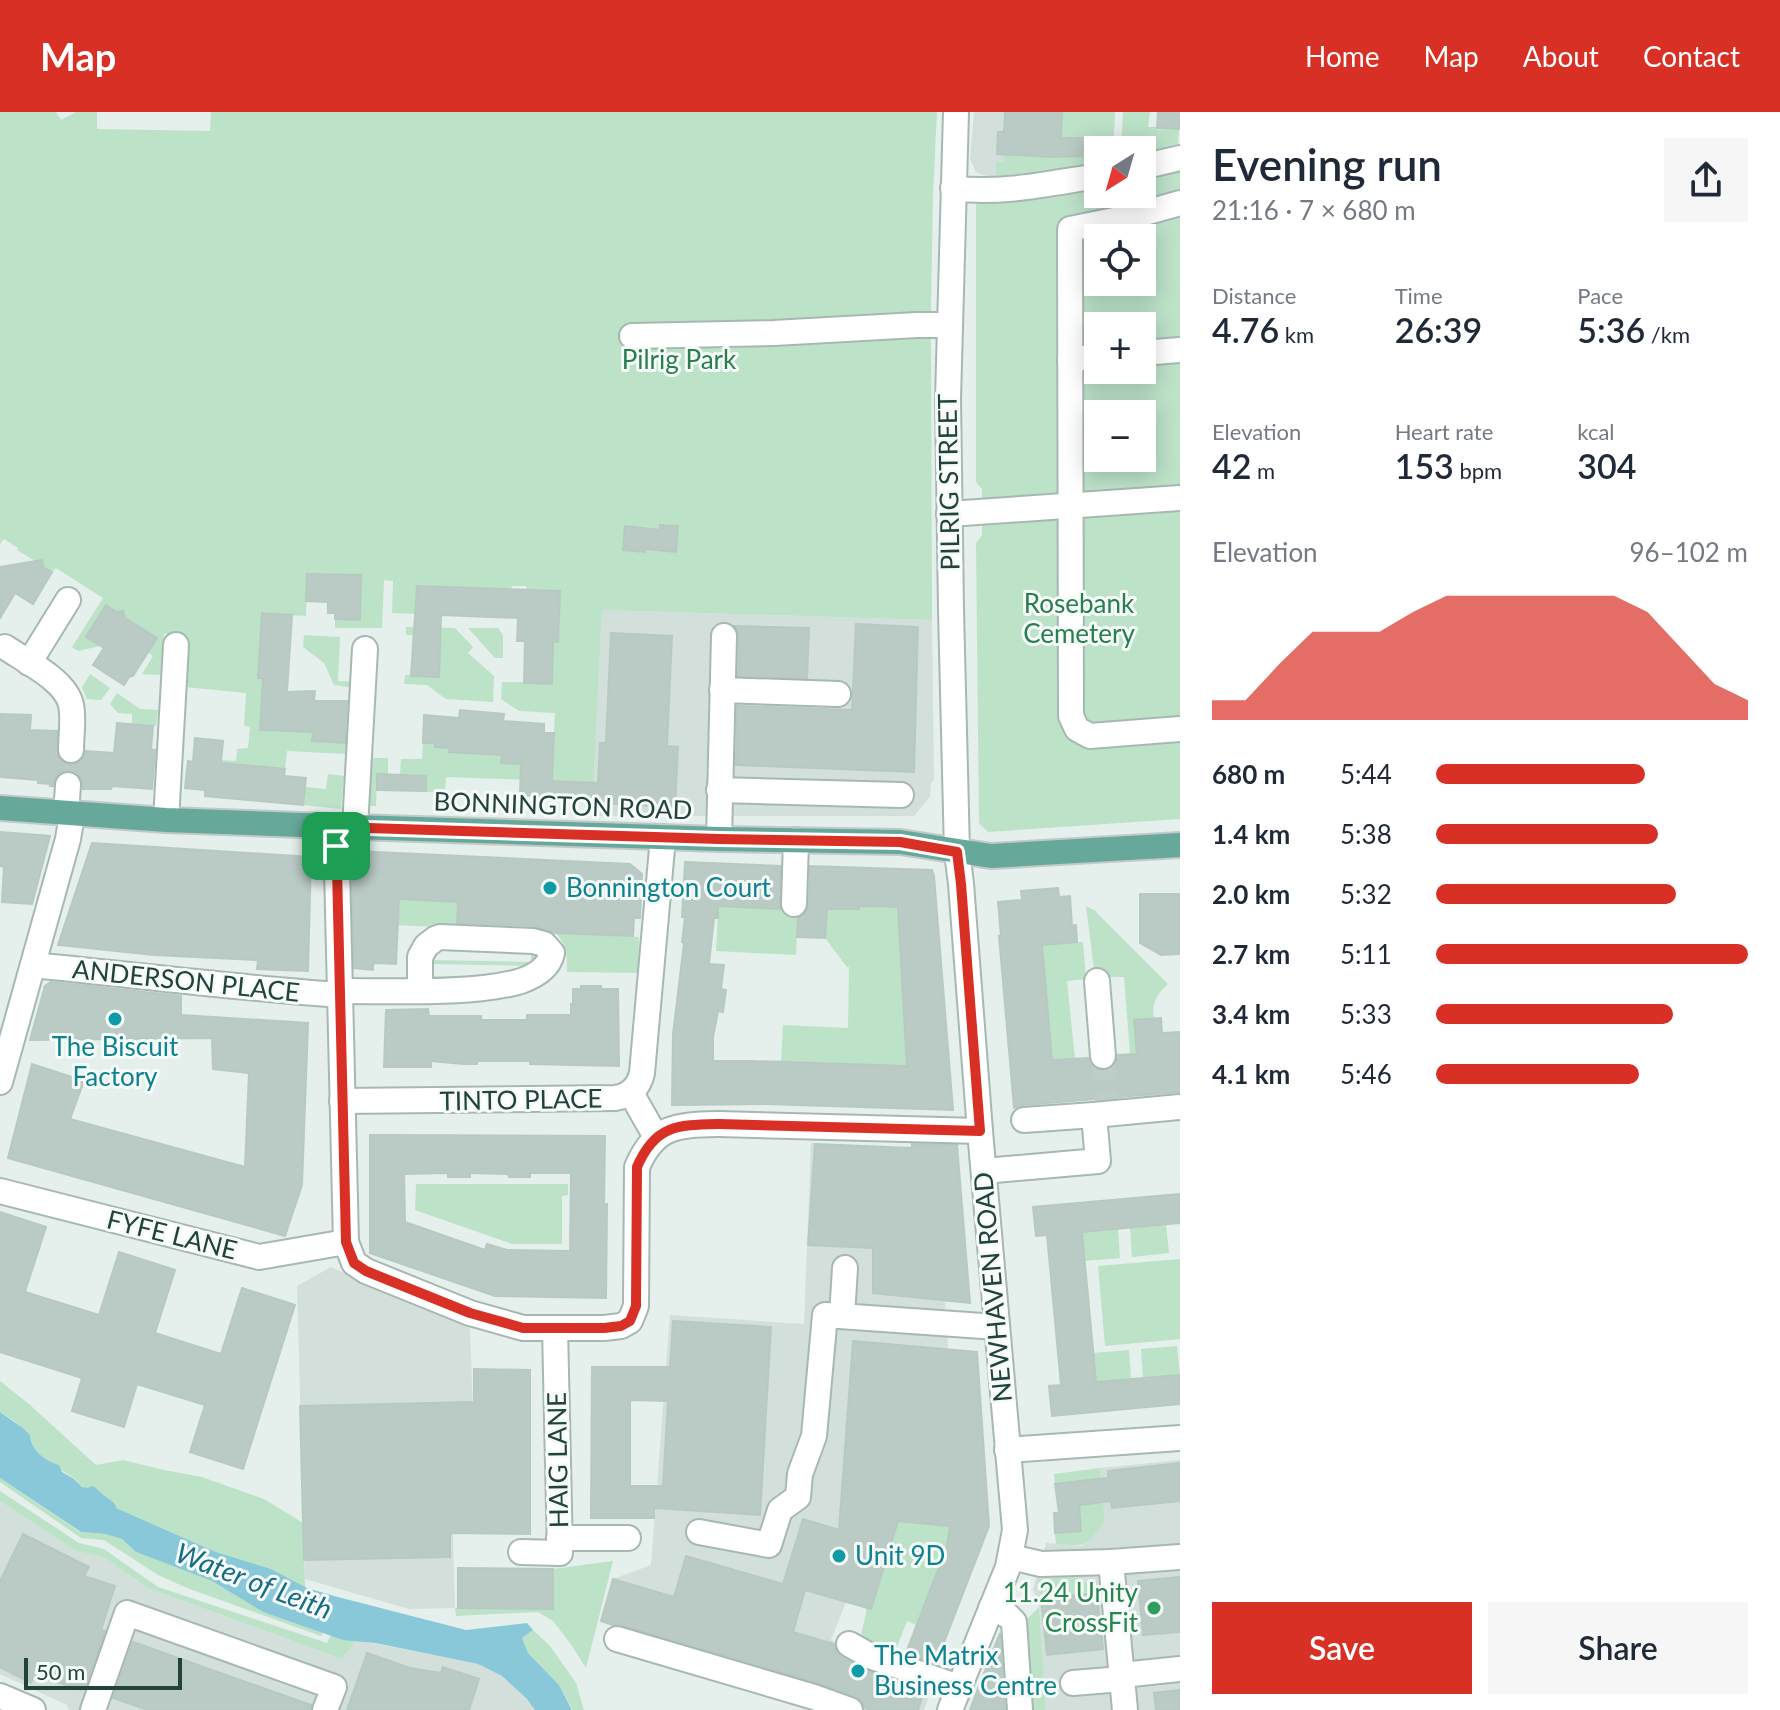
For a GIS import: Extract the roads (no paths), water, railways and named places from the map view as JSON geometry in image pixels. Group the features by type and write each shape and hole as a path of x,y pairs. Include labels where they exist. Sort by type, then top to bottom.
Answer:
{"main road":[{"name":"BONNINGTON ROAD","path":"0,808 166,820 345,827 900,842 991,856 1180,845"}],"street":[{"name":"PILRIG STREET","path":"956,112 948,399 957,852"},
{"path":"1156,164 1180,158"},
{"path":"953,188 1002,189 1084,178"},
{"path":"1180,203 1070,229 1071,716 1077,729 1090,736 1180,729"},
{"path":"632,336 949,325"},
{"path":"1156,352 1180,350"},
{"path":"1070,359 1084,358"},
{"path":"949,514 1180,498"},
{"path":"29,663 68,600"},
{"path":"719,839 724,636"},
{"path":"166,820 176,645"},
{"path":"5,647 54,680 68,696 72,714 71,750"},
{"path":"365,649 345,827 339,993 347,1247 354,1263 366,1271 470,1313 523,1328 621,1326 630,1321 636,1306 637,1167 645,1150 664,1132 683,1126 719,1124 980,1131"},
{"path":"722,690 838,694"},
{"name":"ANDERSON PLACE","path":"0,1082 68,839 68,785"},
{"path":"719,790 901,795"},
{"name":"TINTO PLACE","path":"342,1101 615,1098 631,1093 642,1073 663,837"},
{"path":"794,904 796,840"},
{"name":"NEWHAVEN ROAD","path":"954,1699 1011,1557 1015,1530 957,852"},
{"name":"ANDERSON PLACE","path":"33,965 257,990 339,993 420,991 473,989 518,982 546,966 552,953 544,944 533,941 440,937 426,946 420,957 420,991"},
{"path":"1097,981 1103,1056"},
{"path":"631,1093 656,1137"},
{"path":"1024,1120 1103,1110 1180,1107"},
{"path":"984,1171 1098,1161 1103,1110"},
{"name":"FYFE LANE","path":"0,1191 259,1257 347,1247"},
{"path":"842,1316 845,1268"},
{"path":"699,1532 769,1545 780,1510 798,1497 800,1474 814,1436 825,1315 997,1327"},
{"name":"HAIG LANE","path":"521,1552 560,1553 555,1328"},
{"path":"1007,1450 1180,1438"},
{"path":"559,1538 628,1538"},
{"path":"1011,1557 1041,1564 1180,1557"},
{"path":"1111,1562 1125,1710"},
{"path":"991,1608 1014,1622 1020,1710"},
{"path":"93,1710 127,1613 334,1687 325,1710"},
{"path":"617,1639 850,1710"},
{"path":"849,1644 954,1699"},
{"path":"1073,1683 1180,1669"},
{"path":"0,1696 33,1710"}],"water":[{"name":"Water of Leith","path":"0,1412 30,1435 40,1454 59,1465 62,1472 82,1487 93,1486 116,1508 216,1552 271,1569 307,1588 466,1630 527,1623 533,1630 522,1638 528,1653 559,1685 572,1710 535,1710 502,1676 478,1664 375,1643 343,1640 263,1612 212,1581 136,1552 122,1539 81,1532 0,1478"}],"tunnel":[{"path":"1103,1056 1107,1101"}],"place":[{"name":"Bonnington Court","path":"550,888"},
{"name":"The Biscuit Factory","path":"115,1019"},
{"name":"Unit 9D","path":"839,1556"},
{"name":"11.24 Unity CrossFit","path":"1154,1608"},
{"name":"The Matrix Business Centre","path":"858,1671"}],"park label":[{"name":"Pilrig Park","path":"679,360"},
{"name":"Rosebank Cemetery","path":"1079,619"}]}
